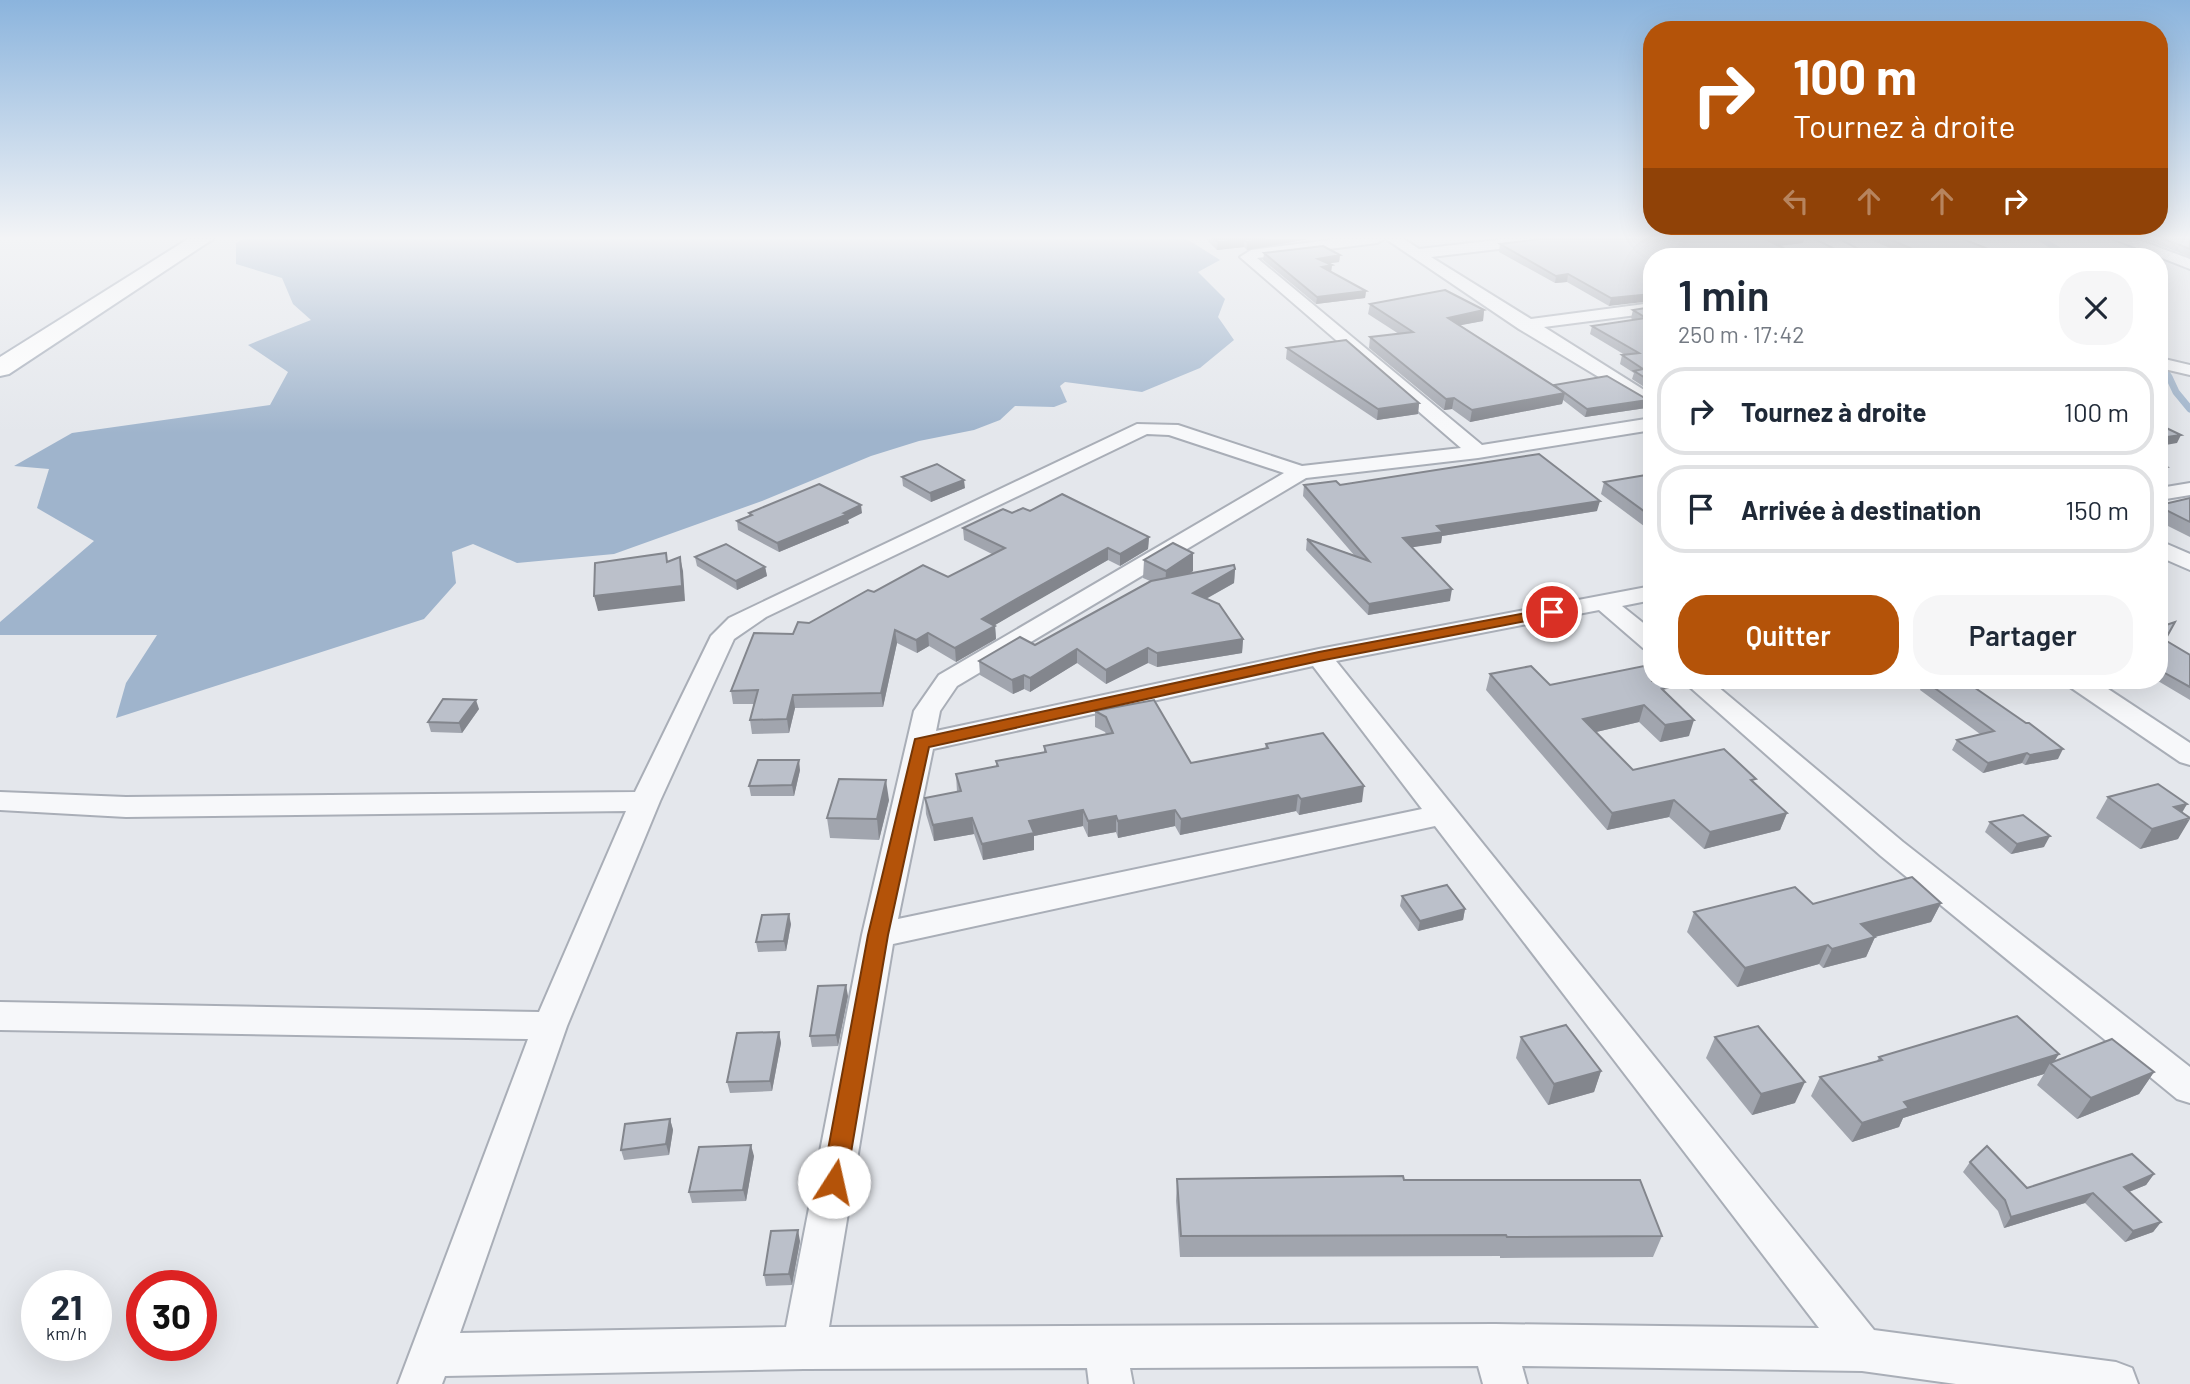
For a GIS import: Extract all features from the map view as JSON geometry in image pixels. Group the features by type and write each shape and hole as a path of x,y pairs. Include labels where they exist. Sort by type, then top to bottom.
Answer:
{"main road":[{"path":"0,368 101,304"}],"street":[{"path":"1302,304 1478,452"},
{"path":"1492,304 1643,397"},
{"path":"1525,325 1643,309"},
{"path":"2168,365 2190,370"},
{"path":"804,1348 878,935 927,710 948,681 1301,472 1478,452 1643,425"},
{"path":"1301,472 1171,429 1144,428 757,612 723,636 645,801 550,1026 426,1369 804,1348 1108,1364 1500,1364 1862,1350 2116,1384"},
{"path":"2168,493 2190,489"},
{"path":"2168,552 2190,563"},
{"path":"921,743 1319,657 1643,595"},
{"path":"1604,602 1643,635"},
{"path":"1319,657 1862,1350"},
{"path":"1705,689 1892,849 2190,1087"},
{"path":"2091,689 2190,756"},
{"path":"2,803 126,807 645,801"},
{"path":"878,935 1441,815"},
{"path":"0,1016 550,1026"}],"water":[{"path":"293,304 1223,304 1218,317 1234,340 1200,368 1142,392 1065,382 1060,386 1067,402 1054,407 1015,406 1000,420 974,430 919,441 871,456 762,501 614,554 517,563 473,544 452,552 456,583 424,619 116,718 126,683 157,635 0,635 0,622 94,541 37,508 49,469 14,466 72,433 270,405 288,372 248,345 311,320"}],"building":[{"path":"1370,304 1471,304 1484,310 1448,318 1565,393 1472,410 1454,398 1446,399 1370,337 1413,332"},
{"path":"1643,308 1643,316 1633,310"},
{"path":"1643,318 1643,369 1622,355 1639,353 1592,326"},
{"path":"1346,340 1419,403 1378,409 1287,348"},
{"path":"1643,369 1643,376 1634,371"},
{"path":"1607,376 1643,397 1643,401 1587,409 1554,385"},
{"path":"2168,429 2181,435 2168,437"},
{"path":"1539,454 1600,501 1437,526 1443,532 1403,538 1452,589 1369,604 1307,539 1369,561 1304,485 1336,481 1340,485"},
{"path":"937,464 964,480 930,493 902,477"},
{"path":"1643,476 1643,510 1604,482"},
{"path":"819,484 861,505 844,513 848,514 777,543 737,521 752,515 749,513"},
{"path":"1062,494 1149,537 1120,554 1108,548 1018,598 982,619 995,626 955,648 928,633 916,640 895,630 881,693 793,695 787,719 750,720 758,690 731,691 754,633 793,634 798,622 809,623 868,590 874,592 923,565 948,577 1005,548 963,528 1003,509 1012,513 1023,508 1030,511"},
{"path":"2190,498 2190,522 2168,511 2168,503"},
{"path":"1173,543 1193,553 1166,571 1144,560"},
{"path":"726,544 765,567 736,581 695,557"},
{"path":"666,553 667,562 680,557 682,586 594,596 595,563"},
{"path":"1234,565 1235,569 1193,593 1219,604 1243,639 1157,653 1148,648 1106,670 1077,649 1030,678 1024,675 1012,680 979,661 1020,637 1035,645 1151,581"},
{"path":"2175,622 2168,635 2168,624"},
{"path":"2168,642 2190,655 2190,687 2168,675"},
{"path":"1531,666 1550,685 1643,666 1643,689 1662,689 1694,720 1665,725 1644,705 1583,719 1633,770 1724,749 1756,779 1751,780 1787,813 1710,832 1674,800 1612,813 1490,674"},
{"path":"1936,689 1977,689 2063,749 2030,755 2027,753 1988,763 1957,740 1994,731"},
{"path":"443,699 476,700 459,723 428,722"},
{"path":"1154,700 1191,763 1268,748 1266,744 1323,733 1364,786 1301,799 1298,795 1181,819 1175,810 1118,821 1116,816 1088,821 1083,810 1029,821 1034,833 982,844 972,818 933,825 925,798 961,791 956,774 998,766 996,761 1046,752 1044,746 1113,733 1106,717 1095,711"},
{"path":"758,760 799,760 792,785 749,786"},
{"path":"839,779 886,780 877,819 827,818"},
{"path":"2158,784 2187,804 2174,807 2190,818 2152,829 2108,797"},
{"path":"2023,815 2050,836 2017,844 1990,822"},
{"path":"1912,877 1941,903 1861,924 1875,937 1832,949 1828,945 1745,968 1694,912 1795,887 1813,904"},
{"path":"1447,885 1465,909 1420,921 1402,896"},
{"path":"789,914 784,941 756,942 762,915"},
{"path":"846,985 836,1035 810,1036 818,986"},
{"path":"2017,1016 2059,1054 1904,1102 1909,1108 1862,1123 1820,1077 1882,1060 1879,1057"},
{"path":"1566,1025 1601,1071 1554,1084 1521,1037"},
{"path":"1758,1026 1805,1082 1761,1094 1715,1037"},
{"path":"779,1032 770,1081 727,1082 737,1033"},
{"path":"2112,1039 2154,1072 2091,1098 2050,1063"},
{"path":"670,1119 666,1144 621,1150 625,1124"},
{"path":"751,1145 743,1190 689,1192 699,1147"},
{"path":"1987,1146 2027,1188 2132,1154 2154,1174 2124,1187 2161,1222 2133,1231 2093,1193 2011,1217 2005,1200 1970,1162"},
{"path":"1403,1176 1404,1180 1640,1180 1662,1236 1181,1236 1177,1179"},
{"path":"798,1230 789,1274 764,1275 771,1231"}],"waterway":[{"path":"2168,375 2170,379"},
{"path":"2169,377 2176,392 2190,409"}],"route":[{"path":"834,1182 878,935 921,743 1319,657 1552,612"}]}
